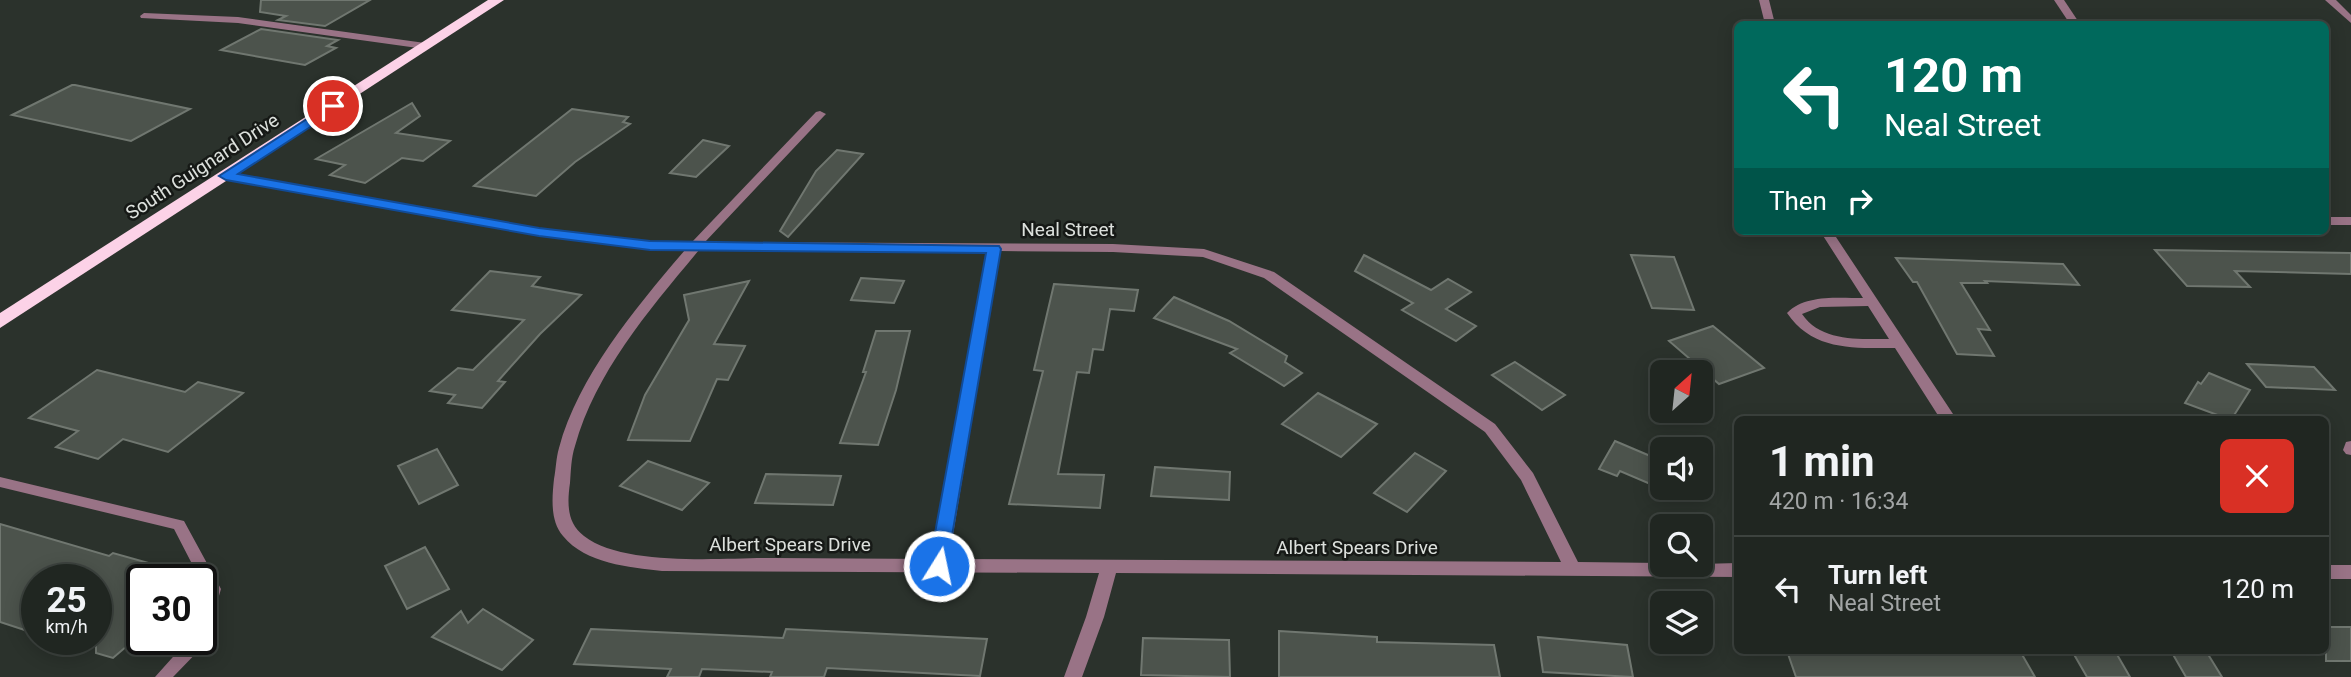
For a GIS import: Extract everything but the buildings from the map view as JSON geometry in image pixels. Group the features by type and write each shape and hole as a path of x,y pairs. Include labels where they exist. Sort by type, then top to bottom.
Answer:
{"highway":[{"name":"South Guignard Drive","path":"0,322 497,0"}],"street":[{"path":"1764,0 1769,21"},
{"path":"2059,0 2074,21"},
{"path":"2330,0 2351,20"},
{"name":"Albert Spears Drive","path":"820,114 641,312 601,369 581,404 569,435 560,486 561,510 567,530 583,544 605,555 662,564 1734,570"},
{"name":"Neal Street","path":"226,176 552,234 650,246 1167,249 1204,253 1231,260 1284,283 1490,428 1517,458 1573,569"},
{"path":"2329,221 2351,221"},
{"path":"1828,235 1869,302 1946,416"},
{"path":"939,566 994,249"},
{"path":"1869,302 1813,304 1794,313 1800,325 1819,335 1849,342 1897,343"},
{"path":"1073,677 1095,617 1109,567"},
{"path":"2329,572 2351,572"}],"lane":[{"path":"144,16 237,20 425,46"},
{"path":"0,482 179,525 200,564"},
{"path":"163,677 184,655"}],"route":[{"path":"333,106 226,176 539,232 650,246 994,249 939,566"}]}
